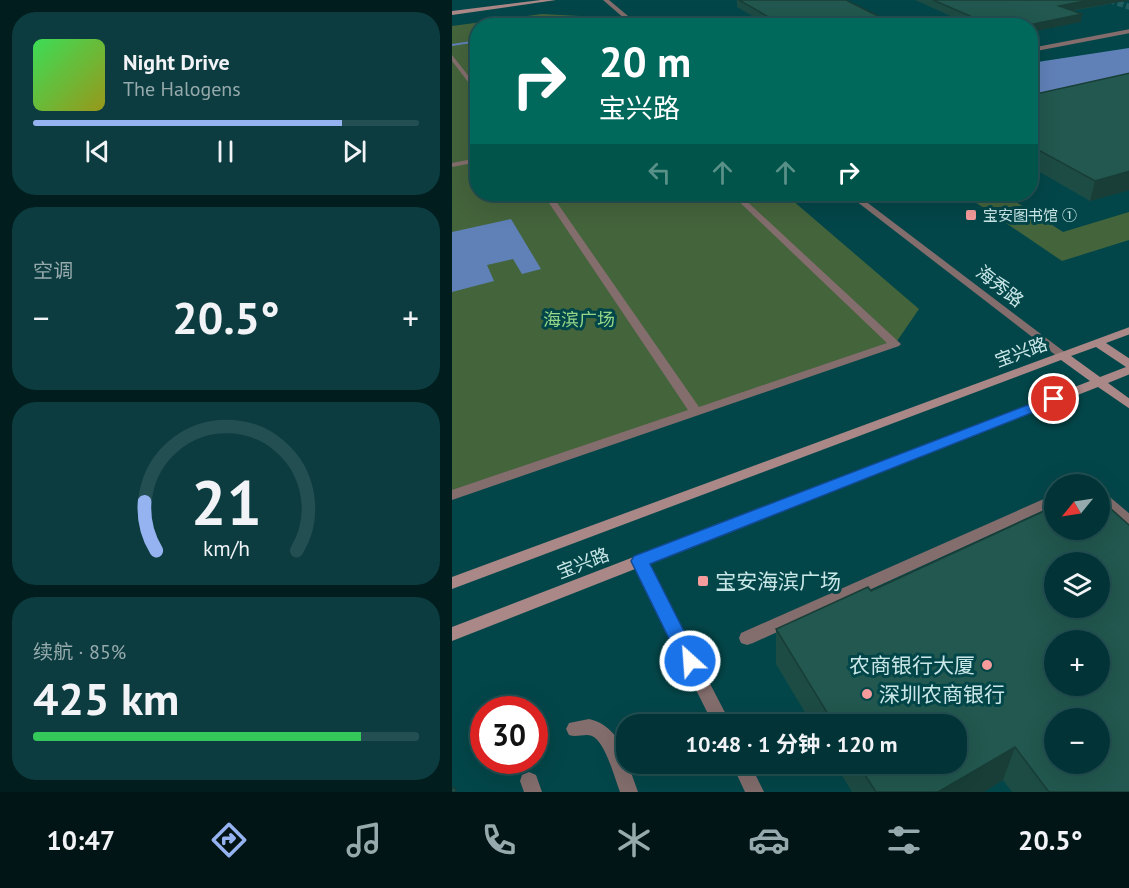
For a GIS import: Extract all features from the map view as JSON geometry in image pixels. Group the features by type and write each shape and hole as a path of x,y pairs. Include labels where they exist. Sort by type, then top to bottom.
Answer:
{"main road":[{"path":"452,14 508,0"},
{"path":"452,8 553,0"},
{"name":"宝兴路","path":"452,583 1130,330"},
{"path":"1097,342 1130,365"},
{"name":"海秀路","path":"1062,355 1130,405"},
{"name":"宝兴路","path":"452,633 1130,370"}],"street":[{"path":"606,0 627,18"},
{"path":"1038,49 1130,31"},
{"path":"452,57 470,82"},
{"path":"452,165 470,162"},
{"path":"552,201 696,412"},
{"path":"452,495 895,344 742,201"},
{"name":"海秀路","path":"860,201 1062,355"},
{"path":"747,638 1044,504"},
{"path":"1110,505 1130,522"},
{"path":"640,561 717,714"},
{"path":"575,729 589,727 601,730 609,741 629,792"},
{"path":"746,774 755,792"}],"green space":[{"name":"海滨广场","path":"542,14 582,18 512,18"},
{"name":"海滨广场","path":"470,24 470,201 793,201 919,309 895,344 452,495 452,26"},
{"path":"1014,201 1063,232 1129,212 1129,240 1062,261 975,202"}],"water":[{"path":"1129,48 1129,79 1038,100 1038,62"},
{"path":"511,219 541,269 522,274 513,259 487,265 494,281 452,292 452,232"}],"building":[{"path":"739,0 846,0 882,18 770,18"},
{"path":"933,0 1090,0 1059,6 1082,14 1038,23 1038,18 975,18"},
{"path":"1130,73 1130,171 1095,181 1038,150 1038,93"},
{"path":"1110,508 1130,526 1130,792 1049,792 1015,747 938,792 876,792 864,774 967,774 967,714 828,714 776,629 868,587 871,591 1044,511 1044,540 1110,540"}],"waterway":[{"path":"452,45 470,42"}],"tunnel":[{"path":"1109,0 1130,7"}],"place":[{"name":"宝安图书馆 ①","path":"971,215"},
{"name":"宝安海滨广场","path":"703,581"},
{"name":"农商银行大厦","path":"987,665"},
{"name":"深圳农商银行","path":"867,694"}],"route":[{"path":"690,661 640,561 1054,399"}]}
